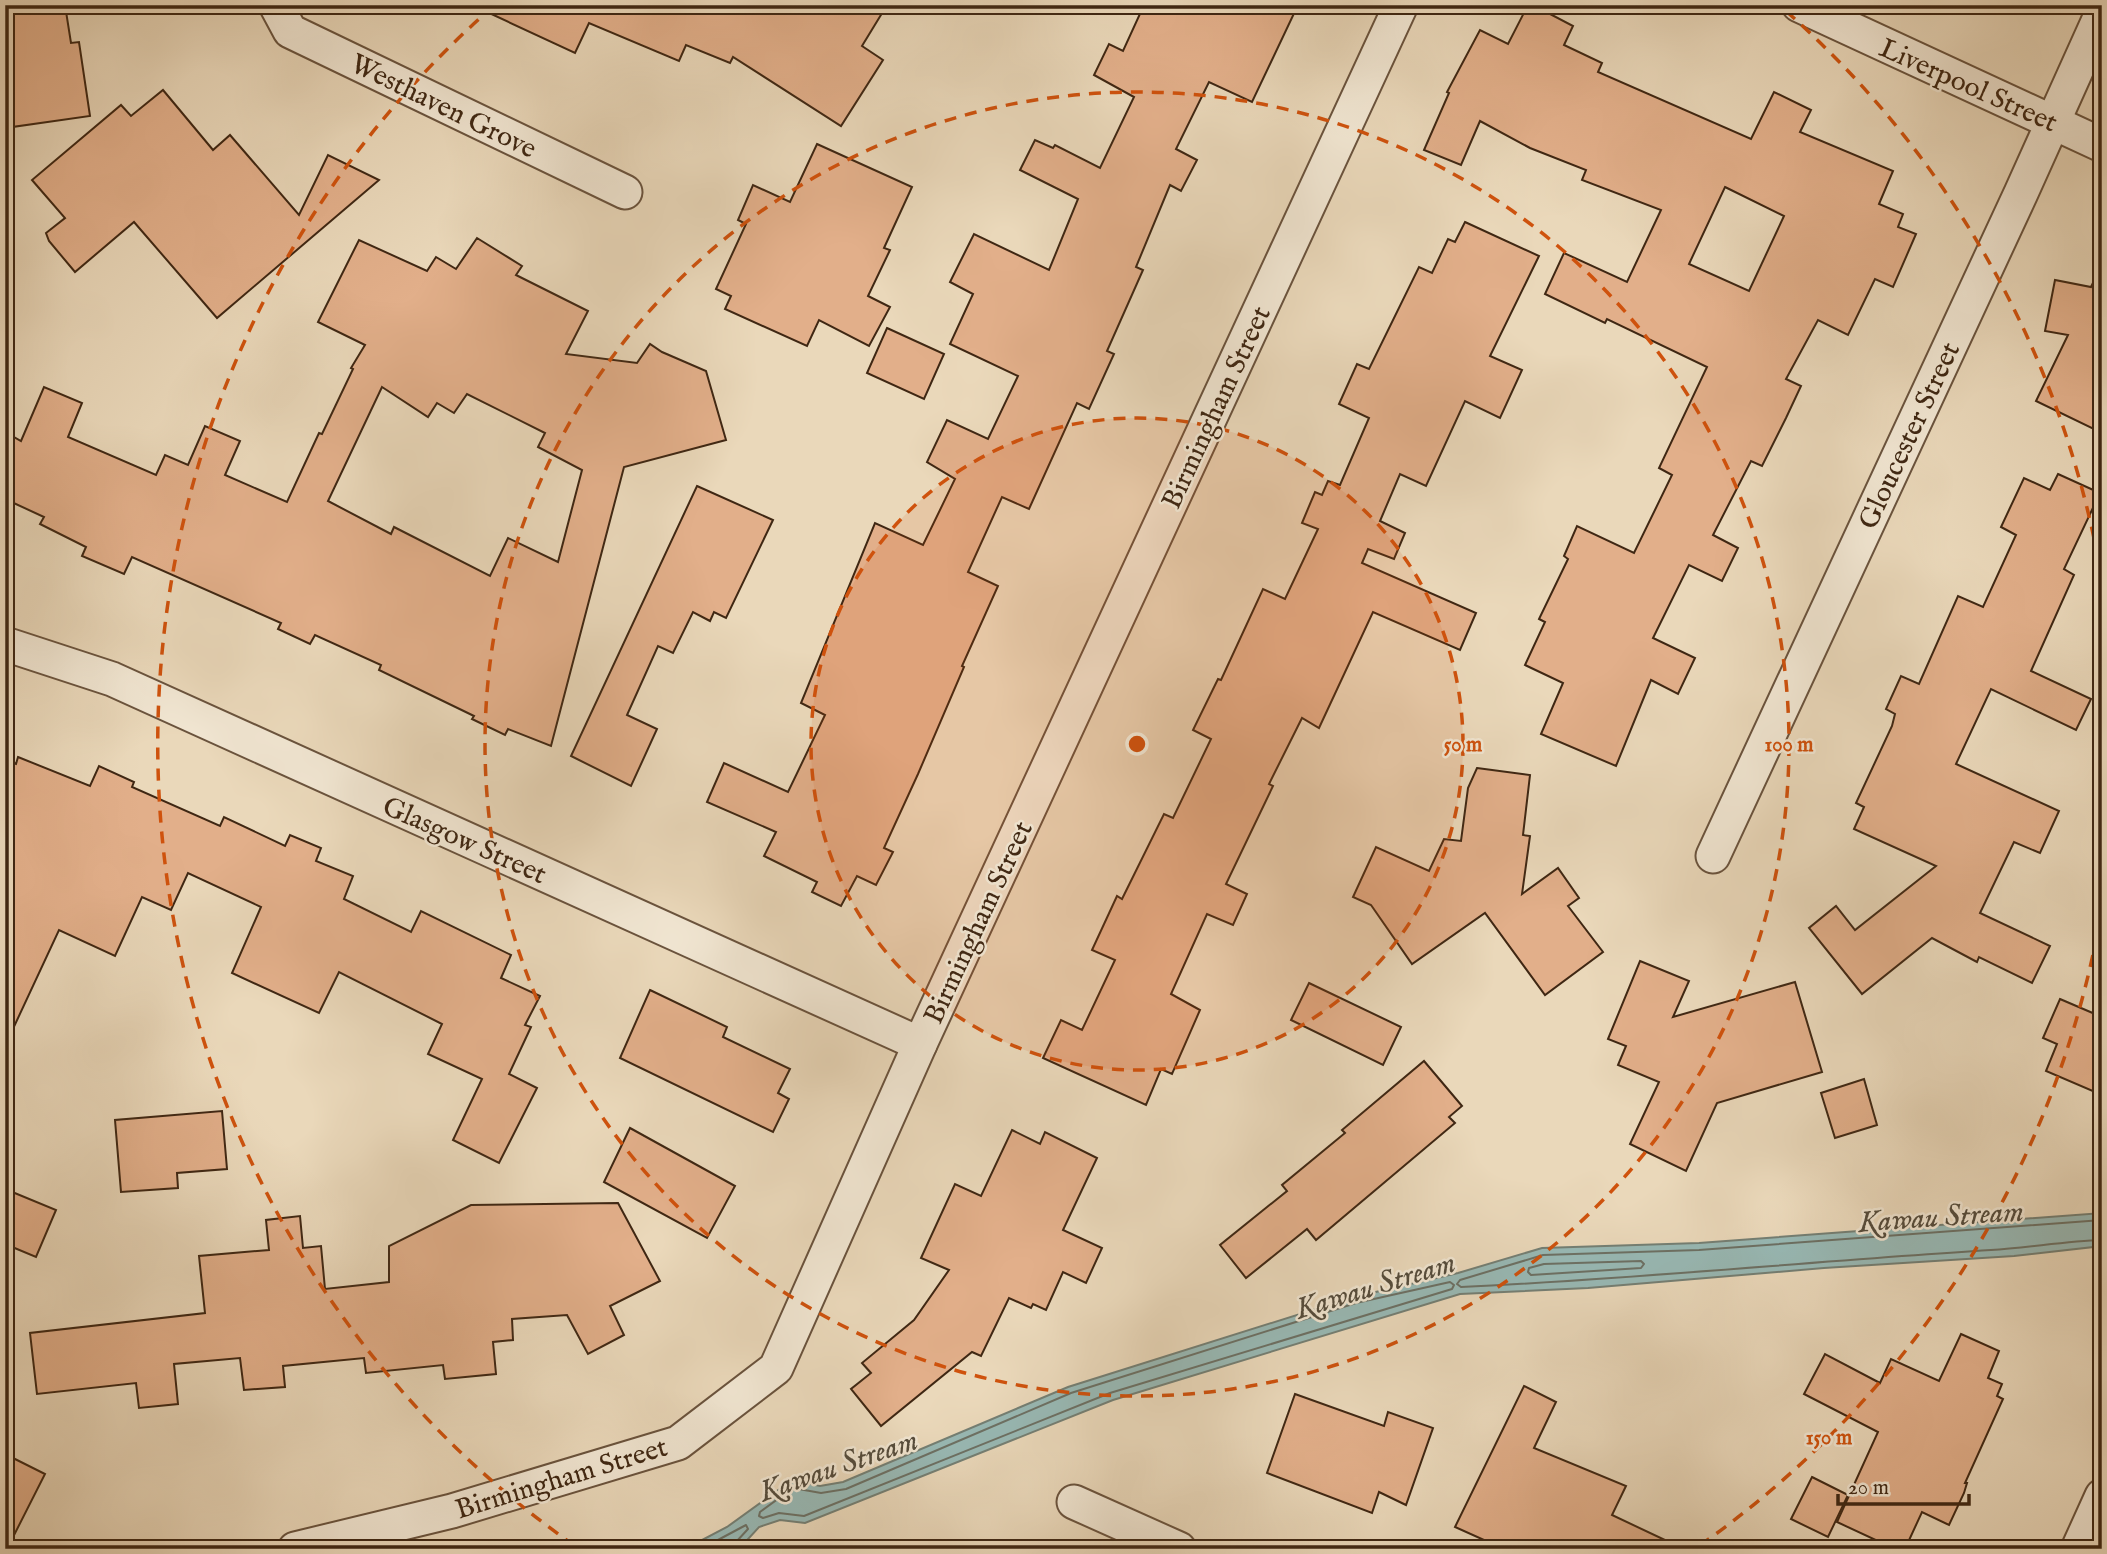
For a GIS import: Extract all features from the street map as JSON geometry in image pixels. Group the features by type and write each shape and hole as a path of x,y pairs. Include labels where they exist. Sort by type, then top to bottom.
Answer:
{"street":[{"name":"Westhaven Grove","path":"276,5 290,31 625,192"},
{"name":"Birmingham Street","path":"295,1549 452,1511 678,1443 776,1368 920,1044 1401,5"},
{"name":"Liverpool Street","path":"1799,5 2102,145"},
{"name":"Gloucester Street","path":"1713,856 2102,13"},
{"name":"Glasgow Street","path":"5,644 112,679 920,1044"},
{"path":"2078,1549 2102,1496"},
{"path":"1074,1502 1178,1549"}],"water":[{"path":"2102,1213 2102,1246 2014,1256 1824,1268 1588,1288 1460,1294 1113,1400 805,1523 780,1520 759,1527 739,1549 685,1549 727,1527 792,1480 820,1486 843,1482 1068,1387 1354,1297 1458,1273 1542,1248 1699,1243"}],"building":[{"path":"5,5 65,5 71,43 79,42 90,116 12,127 5,80"},
{"path":"472,5 887,5 862,46 883,60 841,126 733,57 730,63 686,45 679,61 589,23 575,53"},
{"path":"1144,5 1298,5 1252,102 1209,82 1176,149 1197,160 1181,191 1170,185 1136,267 1143,270 1107,351 1114,354 1089,409 1077,403 1029,509 1002,497 968,572 998,586 884,848 893,852 876,885 857,876 841,906 812,892 817,882 764,856 776,832 707,802 724,763 788,792 825,715 801,703 875,523 923,545 955,479 927,462 947,420 988,439 1018,376 950,344 973,294 950,282 974,234 1049,270 1078,199 1020,170 1035,140 1053,148 1055,145 1100,168 1134,97 1094,75 1109,44 1123,51"},
{"path":"1528,5 1533,5 1573,26 1564,45 1602,63 1598,72 1751,139 1774,92 1811,110 1800,132 1893,171 1879,204 1903,214 1898,227 1916,234 1893,287 1875,279 1848,335 1818,320 1786,379 1801,386 1786,418 1762,466 1751,461 1713,535 1738,548 1722,581 1689,565 1653,638 1695,658 1678,694 1651,680 1616,766 1541,734 1563,683 1525,665 1545,622 1539,619 1568,559 1564,556 1577,526 1634,553 1672,475 1659,468 1707,367 1607,319 1605,323 1545,294 1564,253 1627,282 1661,210 1582,180 1586,170 1530,148 1480,121 1461,165 1424,150 1449,93 1447,92 1480,30 1508,44","holes":["1725,187 1784,216 1749,291 1689,264"]},
{"path":"163,90 213,150 230,135 299,215 328,155 379,180 217,318 134,222 75,272 49,241 46,233 65,218 32,180 121,105 131,116"},
{"path":"817,144 912,187 884,248 890,250 868,296 890,307 869,346 819,320 807,346 725,309 731,296 716,289 746,224 738,220 753,185 790,202"},
{"path":"1465,222 1539,256 1490,356 1522,370 1500,418 1465,401 1426,486 1400,474 1380,521 1405,533 1394,559 1368,549 1362,563 1476,613 1460,650 1373,612 1319,728 1302,718 1269,784 1273,786 1226,884 1247,894 1233,925 1207,914 1171,994 1200,1010 1172,1074 1161,1069 1146,1105 1043,1058 1061,1020 1082,1030 1115,960 1092,950 1117,896 1122,899 1164,814 1173,818 1211,739 1193,730 1218,679 1221,680 1263,589 1285,599 1318,529 1302,523 1315,492 1322,495 1328,481 1340,485 1369,418 1339,404 1357,364 1369,369 1419,267 1432,273 1448,239 1455,242"},
{"path":"477,238 522,266 516,275 588,311 566,354 637,363 650,344 706,371 726,440 624,467 551,746 508,729 505,735 472,719 474,716 379,670 381,665 315,635 310,644 278,629 281,623 132,557 124,574 82,556 86,547 40,524 44,517 5,499 5,432 21,441 44,387 82,403 68,437 156,475 165,455 188,465 205,426 240,441 225,475 287,502 319,433 322,434 353,369 351,368 365,345 318,322 359,240 427,271 436,257 456,269","holes":["382,387 428,417 437,403 454,413 467,394 545,433 538,447 582,470 558,562 508,538 490,576 394,527 391,534 328,501"]},
{"path":"2102,264 2102,433 2036,401 2068,335 2045,331 2055,280 2091,287"},
{"path":"887,328 944,354 924,399 867,373"},
{"path":"2058,474 2100,493 2064,569 2074,575 2031,671 2091,699 2076,730 1991,689 1956,764 2059,811 2040,853 2014,842 1980,913 2050,946 2032,983 1979,957 1977,962 1932,938 1862,994 1809,928 1836,906 1855,930 1936,866 1854,829 1864,807 1856,803 1892,726 1895,714 1886,709 1901,676 1919,684 1958,596 1983,607 2016,535 2001,527 2024,478 2050,490"},
{"path":"697,486 773,520 726,618 714,612 710,621 693,612 673,653 658,646 627,715 657,729 631,786 571,756"},
{"path":"18,757 90,786 99,766 134,782 132,787 220,826 224,817 285,846 290,835 321,848 316,861 353,876 344,899 411,932 421,911 511,955 501,978 540,996 525,1025 531,1027 509,1074 537,1088 499,1163 453,1140 482,1079 428,1054 442,1024 339,972 319,1013 232,973 261,907 188,873 171,910 142,897 115,956 59,930 5,1046 5,760 16,764"},
{"path":"1477,768 1530,775 1523,835 1530,836 1522,894 1558,868 1579,898 1568,906 1603,952 1545,995 1485,913 1412,964 1371,905 1353,897 1376,847 1429,871 1444,839 1461,841 1468,788"},
{"path":"1640,961 1689,981 1673,1017 1795,982 1822,1072 1717,1103 1686,1171 1630,1144 1659,1082 1618,1065 1626,1046 1608,1039"},
{"path":"1309,983 1401,1027 1383,1065 1291,1020"},
{"path":"650,990 727,1027 723,1037 790,1069 778,1093 789,1099 773,1132 620,1058"},
{"path":"2060,999 2102,1017 2102,1095 2046,1071 2057,1044 2043,1038"},
{"path":"1424,1061 1462,1106 1449,1117 1455,1123 1316,1240 1307,1229 1246,1278 1220,1245 1287,1191 1282,1185 1345,1133 1342,1130"},
{"path":"1864,1079 1877,1125 1835,1138 1821,1093"},
{"path":"222,1111 227,1169 177,1173 178,1188 121,1192 115,1120"},
{"path":"630,1128 735,1186 707,1238 604,1182"},
{"path":"1012,1130 1040,1144 1045,1132 1097,1158 1063,1230 1102,1248 1086,1283 1063,1272 1046,1310 1033,1304 1031,1308 1009,1298 981,1356 972,1352 881,1426 851,1389 871,1373 862,1363 914,1320 949,1270 921,1258 955,1184 981,1196"},
{"path":"5,1189 56,1210 36,1257 5,1244"},
{"path":"618,1203 660,1281 610,1306 624,1335 588,1354 567,1315 512,1319 513,1340 493,1342 496,1374 445,1379 443,1365 366,1373 364,1358 283,1366 285,1387 244,1390 240,1358 174,1364 178,1404 139,1408 136,1383 37,1394 30,1333 205,1313 199,1256 269,1250 266,1220 300,1216 303,1248 321,1246 325,1289 389,1282 389,1246 471,1205"},
{"path":"1961,1334 1999,1351 1988,1378 2002,1384 1997,1396 2003,1399 1949,1525 1922,1512 1905,1549 1895,1549 1837,1522 1878,1432 1804,1394 1825,1354 1880,1383 1891,1359 1939,1381"},
{"path":"1524,1386 1556,1402 1534,1448 1626,1486 1612,1515 1684,1549 1504,1549 1455,1527"},
{"path":"1295,1394 1384,1426 1388,1412 1433,1428 1406,1505 1379,1492 1372,1513 1267,1473"},
{"path":"5,1454 45,1474 7,1549 5,1549"},
{"path":"1812,1477 1848,1495 1828,1537 1791,1519"}],"water label":[{"name":"Kawau Stream","path":"1941,1216"},
{"name":"Kawau Stream","path":"1375,1285"},
{"name":"Kawau Stream","path":"838,1465"}]}
